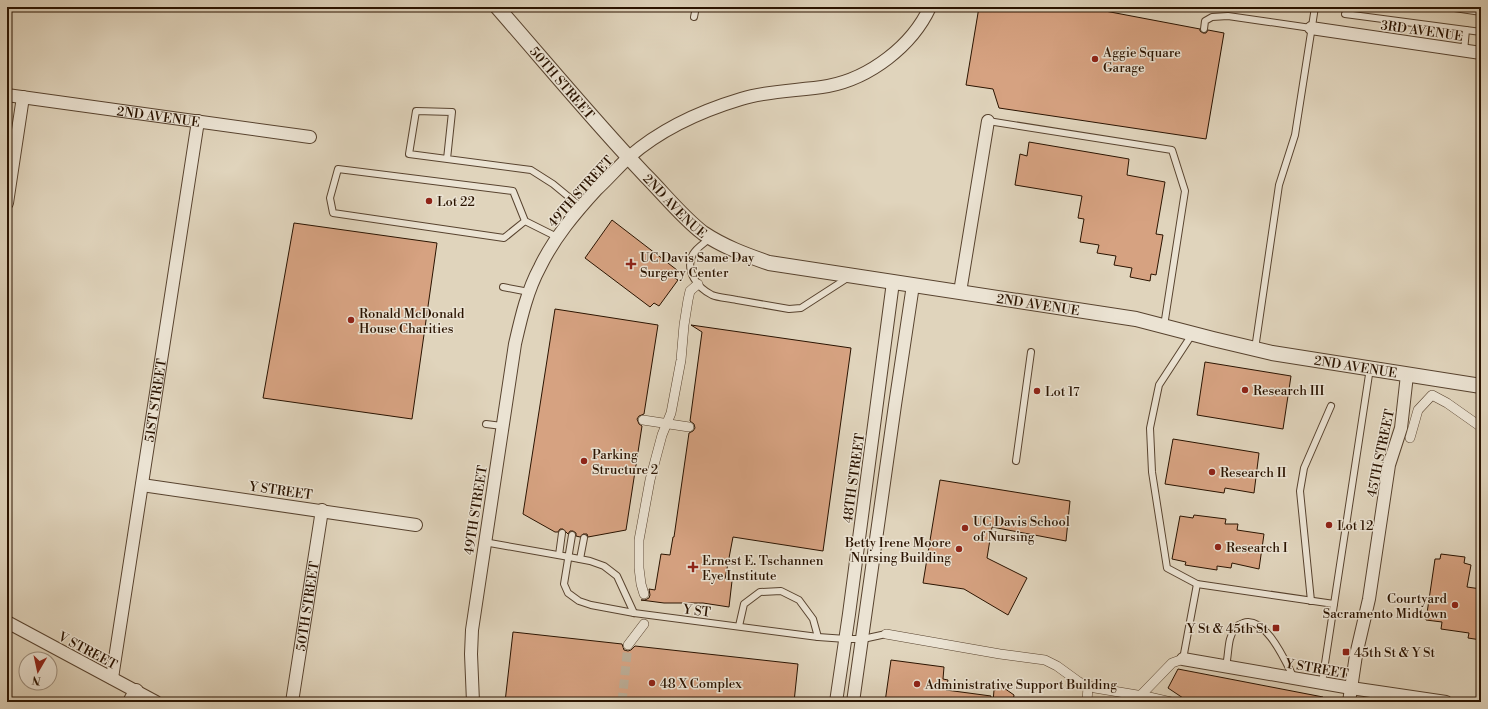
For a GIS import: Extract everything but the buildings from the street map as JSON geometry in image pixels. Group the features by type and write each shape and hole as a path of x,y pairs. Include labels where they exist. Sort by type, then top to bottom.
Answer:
{"street":[{"name":"50TH STREET","path":"497,7 629,157"},
{"name":"49TH STREET","path":"473,702 471,660 472,630 484,542 515,344 520,318 529,292 540,267 557,237 581,207 629,157 668,130 690,117 718,106 763,94 830,86 861,74 882,62 900,48 913,34 930,7"},
{"name":"3RD AVENUE","path":"1312,28 1481,53"},
{"name":"2ND AVENUE","path":"7,95 310,137"},
{"path":"7,203 24,97"},
{"name":"51ST STREET","path":"112,678 198,121"},
{"path":"960,292 988,122"},
{"name":"2ND AVENUE","path":"629,157 684,216 702,232 723,245 746,256 769,263 1136,319 1272,353 1481,386"},
{"name":"48TH STREET","path":"836,702 846,639 893,282"},
{"path":"646,599 641,584 639,568 639,540 650,480 671,413 681,360 684,324 690,291 698,284"},
{"path":"853,702 913,285"},
{"name":"45TH STREET","path":"1348,702 1356,655 1369,599 1389,465 1401,428 1407,374"},
{"path":"1410,438 1418,410 1432,395 1447,403 1481,427"},
{"path":"643,420 689,427"},
{"name":"Y STREET","path":"142,484 416,525"},
{"name":"50TH STREET","path":"292,702 322,510"},
{"name":"V STREET","path":"7,622 112,678 133,697 156,702"},
{"path":"628,645 644,624"},
{"path":"886,634 1000,654 1045,660 1057,666 1079,682 1088,686 1171,702"},
{"path":"1141,695 1172,663 1183,660"},
{"name":"Y STREET","path":"1183,660 1446,702"},
{"path":"1087,702 1088,686"}],"lane":[{"path":"694,17 696,7"},
{"path":"1255,349 1279,185 1295,135 1315,7"},
{"path":"1448,7 1481,12"},
{"path":"1345,14 1481,32"},
{"path":"1204,29 1205,22 1212,17 1228,16 1312,28"},
{"path":"1464,50 1466,30"},
{"path":"447,159 452,112 416,111 409,154 447,159 531,170 553,184 581,207"},
{"path":"988,122 1172,150 1185,192 1164,326"},
{"path":"525,221 504,238 333,213 330,198 338,169 513,191 525,221 557,237"},
{"path":"711,238 698,248 693,255 691,271 694,280 702,288 713,295 789,309 801,308 851,275"},
{"path":"504,287 529,292"},
{"path":"1193,334 1159,385 1150,428 1152,472 1167,568 1197,584 1334,604"},
{"path":"1016,461 1031,352"},
{"path":"1322,683 1370,368"},
{"path":"1311,601 1300,491 1304,468 1331,406"},
{"path":"486,424 502,426"},
{"path":"559,555 562,533"},
{"name":"Y ST","path":"572,535 564,584 568,593 579,601 591,605 634,613 818,637 863,639 886,634"},
{"path":"580,559 584,538"},
{"path":"484,542 580,559 604,566 616,576 634,613"},
{"path":"1183,660 1197,584"},
{"path":"739,626 744,604 760,592 781,591 799,600 813,619 818,637"},
{"path":"1226,666 1230,639 1234,629 1241,623 1248,621 1256,623 1269,634 1294,678"}],"tunnel":[{"path":"622,702 628,645"}],"place":[{"name":"Aggie Square Garage","path":"1095,59"},
{"name":"Lot 22","path":"429,201"},
{"name":"UC Davis Same Day Surgery Center","path":"631,264"},
{"name":"Ronald McDonald House Charities","path":"351,320"},
{"name":"Research III","path":"1245,390"},
{"name":"Lot 17","path":"1037,391"},
{"name":"Parking Structure 2","path":"584,461"},
{"name":"Research II","path":"1212,472"},
{"name":"Lot 12","path":"1329,525"},
{"name":"UC Davis School of Nursing","path":"965,528"},
{"name":"Research I","path":"1218,547"},
{"name":"Betty Irene Moore Nursing Building","path":"959,549"},
{"name":"Ernest E. Tschannen Eye Institute","path":"693,567"},
{"name":"Courtyard Sacramento Midtown","path":"1455,605"},
{"name":"Y St & 45th St","path":"1276,628"},
{"name":"45th St & Y St","path":"1346,652"},
{"name":"48 X Complex","path":"652,683"},
{"name":"Administrative Support Building","path":"917,684"}]}
